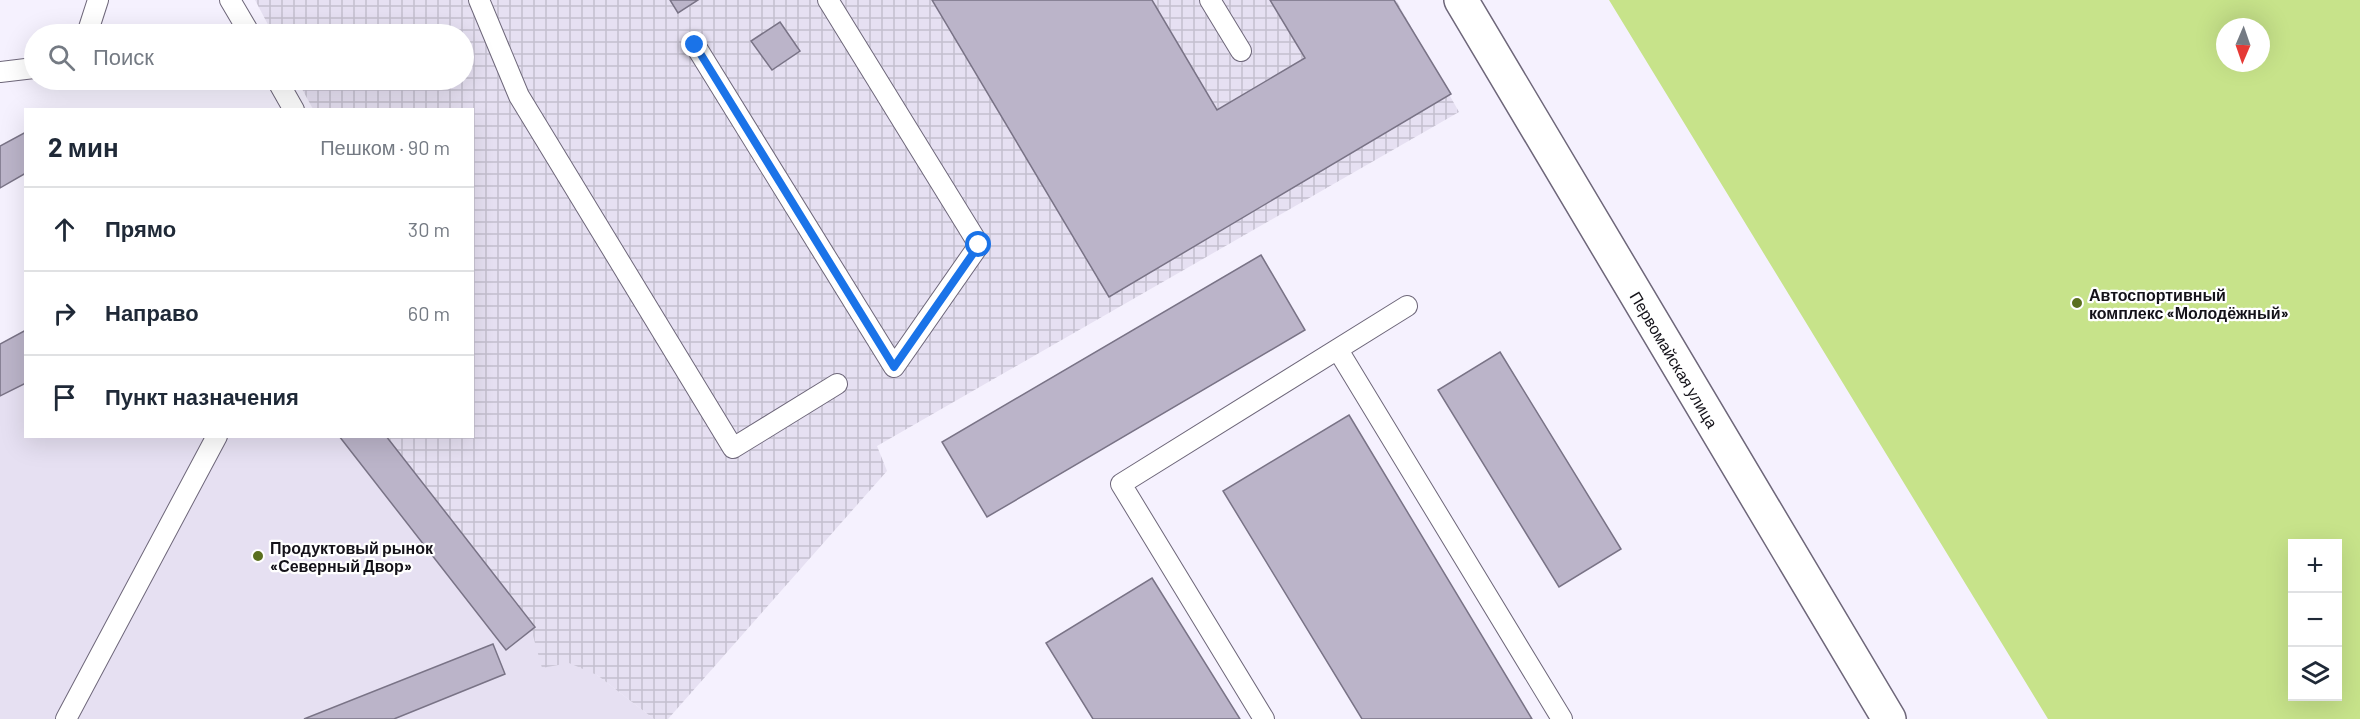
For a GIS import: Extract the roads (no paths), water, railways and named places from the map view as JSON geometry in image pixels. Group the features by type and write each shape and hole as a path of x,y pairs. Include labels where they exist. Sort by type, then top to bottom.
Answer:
{"street":[{"name":"Первомайская улица","path":"1461,0 1889,719"}],"lane":[{"path":"90,24 98,0"},
{"path":"230,0 244,24"},
{"path":"479,0 519,96 733,448 837,384"},
{"path":"695,45 894,367 979,245 828,0"},
{"path":"1210,0 1241,51"},
{"path":"0,72 24,69"},
{"path":"283,90 293,108"},
{"path":"1264,719 1120,484 1407,306"},
{"path":"1338,350 1562,719"},
{"path":"66,719 216,438"}],"place":[{"name":"Автоспортивный комплекс «Молодёжный»","path":"2077,303"},
{"name":"Продуктовый рынок «Северный Двор»","path":"258,556"}]}
